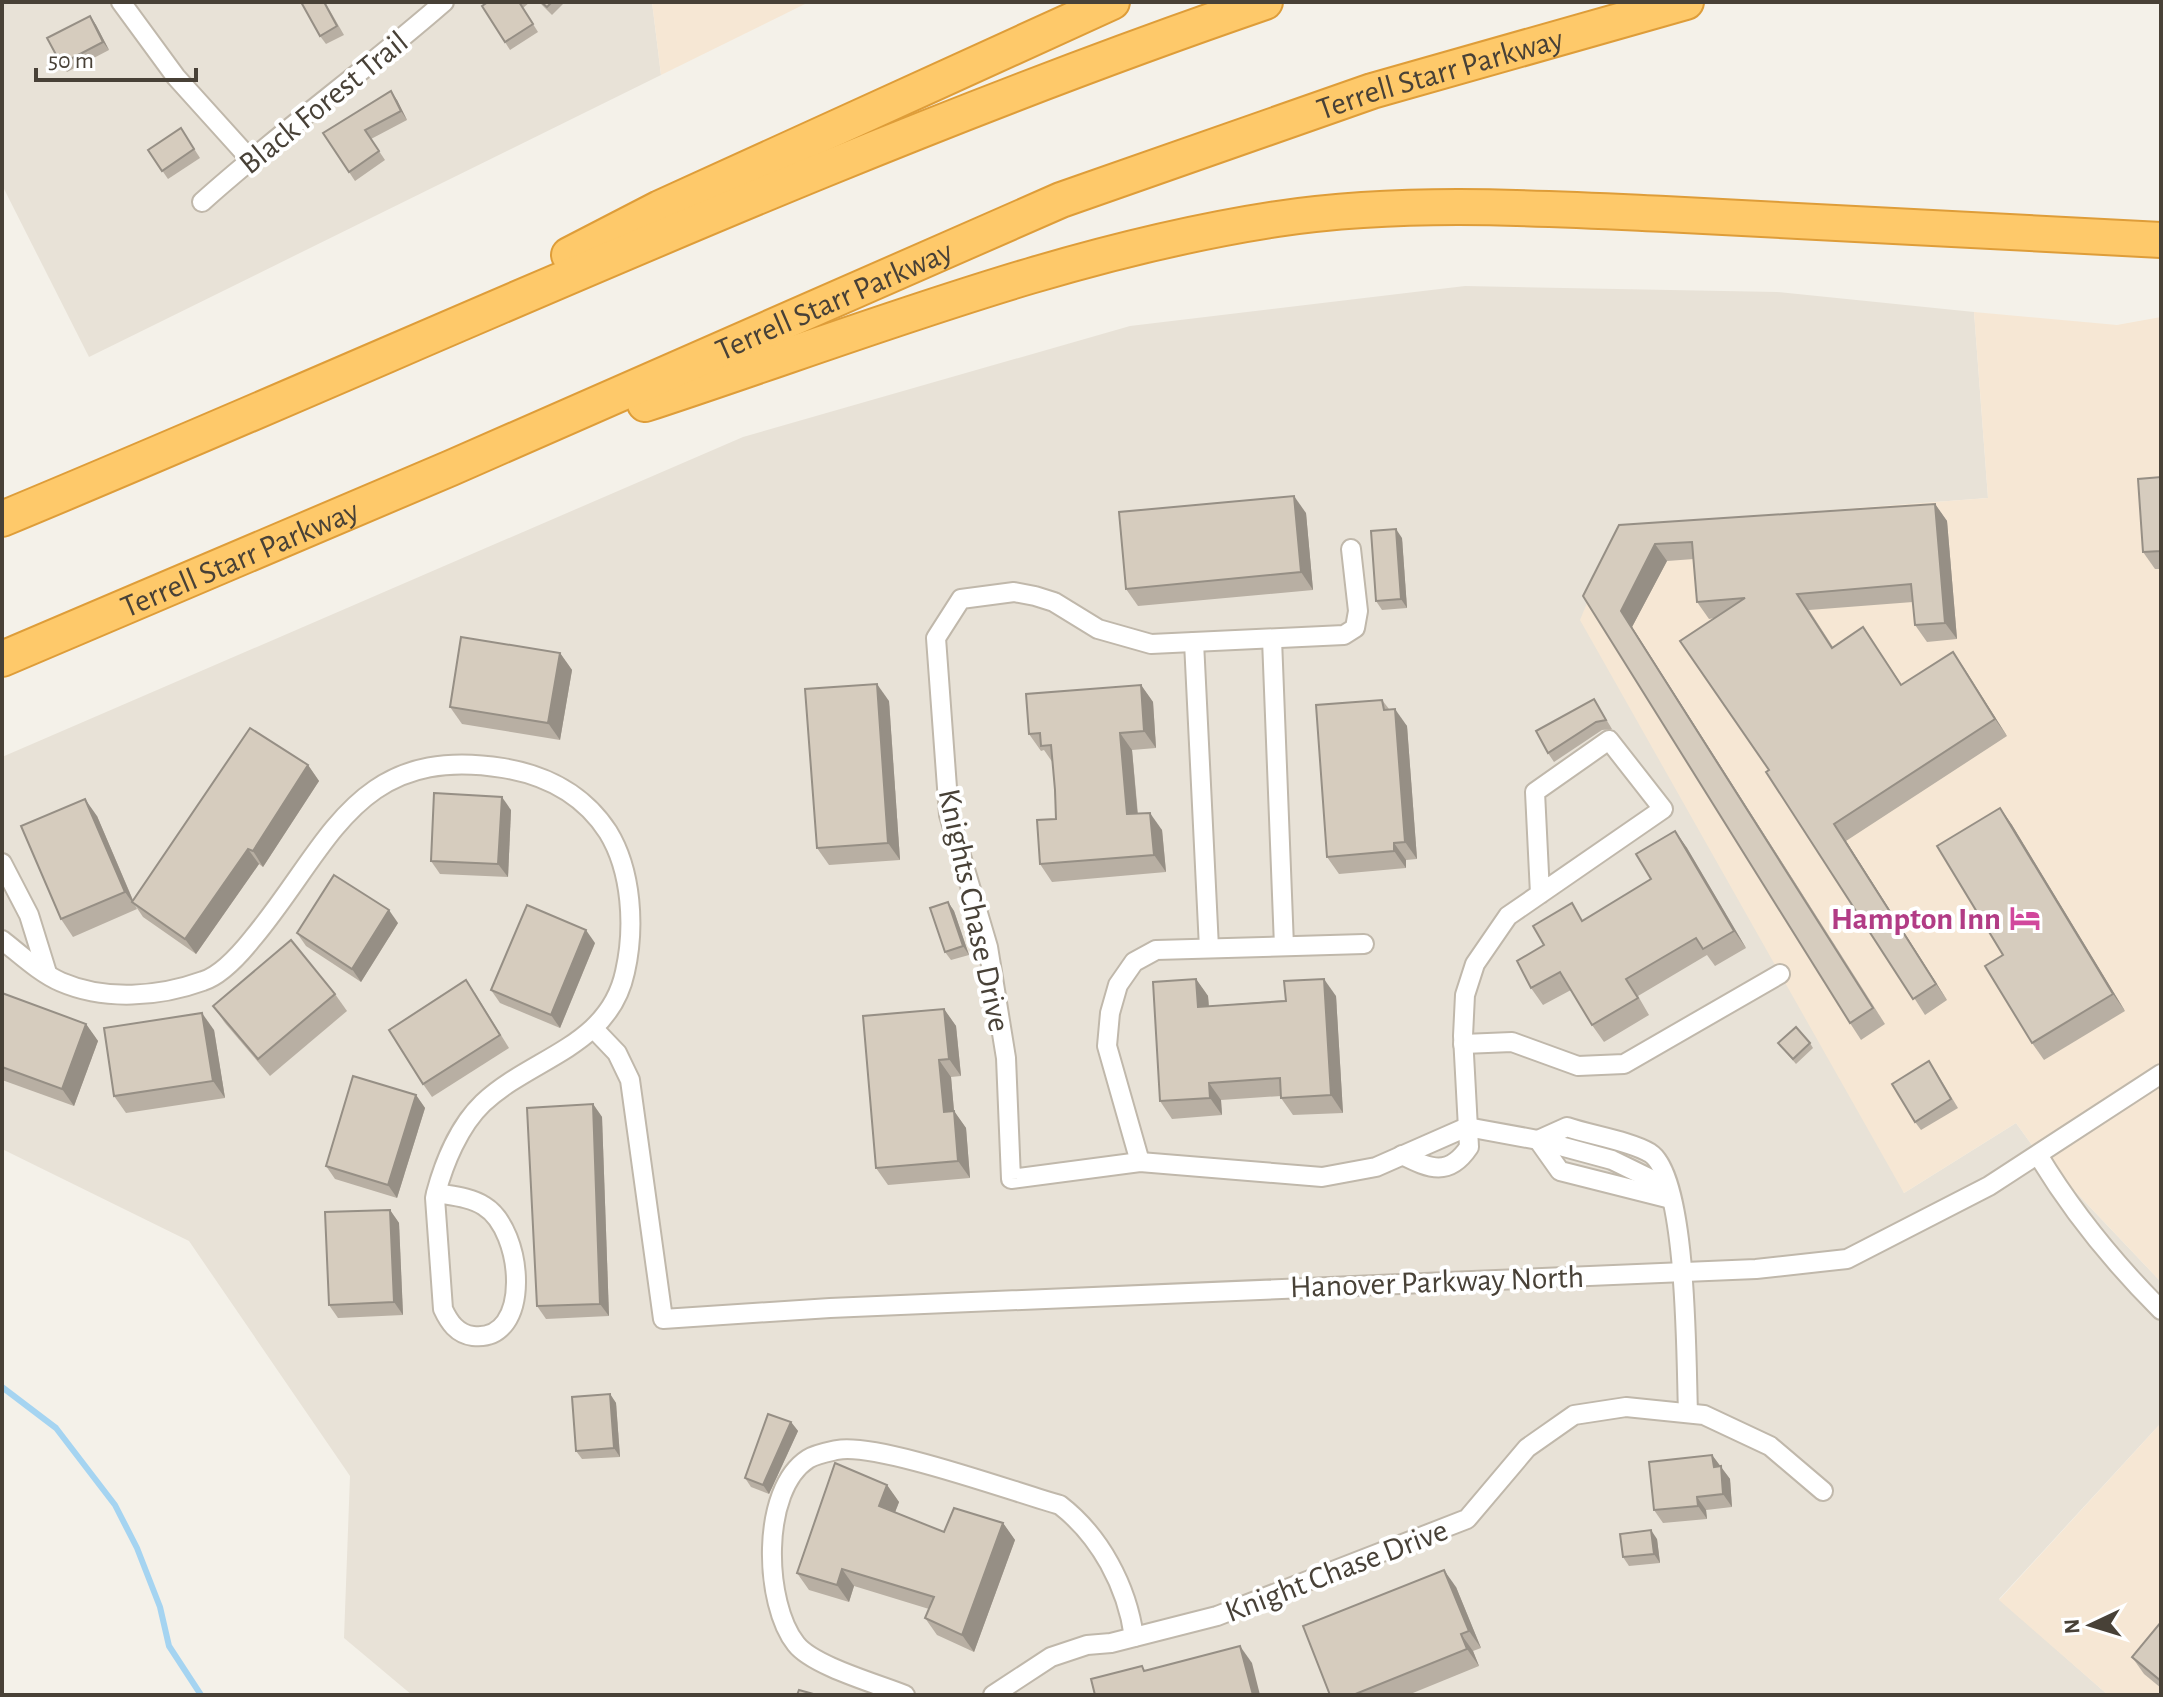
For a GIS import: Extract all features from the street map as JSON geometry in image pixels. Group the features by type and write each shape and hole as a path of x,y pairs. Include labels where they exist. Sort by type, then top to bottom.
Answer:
{"highway":[{"path":"373,359 660,208 1112,2"},
{"path":"2,519 373,359 1035,86 1265,2"},
{"name":"Terrell Starr Parkway","path":"2,659 451,468 1061,200 1372,91 1686,2"},
{"path":"451,468 1034,275 1173,238 1281,219 1380,209 1497,206 2161,240"}],"street":[{"path":"121,2 176,77 250,159"},
{"name":"Black Forest Trail","path":"202,202 250,159 444,2"},
{"name":"Knights Chase Drive","path":"1351,549 1358,611 1355,628 1344,635 1151,644 1098,629 1054,602 1014,592 961,599 936,638 949,815 988,947 1006,1058 1011,1179 1140,1162 1322,1177 1350,1174 1467,1127"},
{"path":"1272,639 1284,946"},
{"path":"1194,642 1209,948"},
{"path":"1402,1155 1429,1169 1458,1163 1469,1147 1463,1044 1465,995 1475,964 1508,916 1540,894 1663,809 1609,740 1535,792 1540,894"},
{"path":"2,940 61,982 122,997 206,980 262,927 319,843 350,807 374,789 401,776 472,764 535,776 565,789 590,807 620,855 631,943 625,977 611,1010 595,1030 482,1104 445,1161 436,1193 443,1309 449,1323 466,1335 485,1337 498,1331 512,1312 516,1279 508,1232 483,1206 436,1193"},
{"path":"2,863 29,915 47,973"},
{"path":"1140,1162 1107,1046 1118,985 1134,962 1156,950 1364,944"},
{"path":"1463,1044 1512,1042 1578,1066 1624,1064 1780,974"},
{"name":"Hanover Parkway North","path":"595,1030 617,1053 630,1080 663,1319 830,1308 1756,1269 1847,1259 1989,1186 2161,1074"},
{"path":"1467,1127 1615,1151 1657,1182 1671,1199 1683,1271 1688,1412"},
{"path":"1538,1140 1560,1171 1671,1199"},
{"path":"2038,1155 2067,1204 2117,1266 2161,1310"},
{"name":"Knight Chase Drive","path":"993,1695 1051,1657 1087,1645 1134,1637 1217,1616 1467,1519 1527,1448 1574,1415 1626,1407 1688,1412 1722,1420 1770,1446 1823,1491"},
{"path":"905,1695 809,1655 796,1644 775,1601 772,1591 774,1528 780,1497 806,1460 863,1449 1060,1505 1077,1518 1103,1552 1132,1618 1134,1637"}],"shaded area":[{"path":"2,2 652,2 661,75 89,357 2,185"},
{"path":"652,2 809,2 661,75"},
{"path":"1465,286 1777,292 1974,312 1988,498 1620,526 1904,1193 2016,1123 2034,1148 2161,1282 2161,1423 1999,1599 2108,1695 412,1695 344,1638 350,1476 189,1241 2,1149 2,757 743,437 1130,326"},
{"path":"1974,312 2117,325 2161,317 2161,1282 2034,1148 2016,1123 1904,1193 1580,620 1619,526 1988,498"},
{"path":"2161,1423 2161,1695 2108,1695 1999,1600"}],"building":[{"path":"301,2 324,2 337,26 320,36"},
{"path":"488,2 519,2 533,24 505,42 482,6"},
{"path":"90,16 103,42 61,64 47,38"},
{"path":"391,91 401,111 365,130 379,151 349,172 323,133"},
{"path":"181,128 194,149 162,171 148,150"},
{"path":"2161,477 2161,551 2143,552 2138,479"},
{"path":"1294,496 1301,572 1126,589 1119,512"},
{"path":"1935,504 1945,623 1915,625 1911,584 1797,594 1832,648 1863,627 1901,685 1953,652 1995,719 1834,824 1936,984 1913,999 1766,772 1769,770 1680,641 1745,598 1697,602 1692,542 1655,544 1621,611 1873,1008 1850,1023 1583,596 1619,525"},
{"path":"1396,529 1401,599 1376,601 1371,531"},
{"path":"461,637 560,653 548,723 450,707"},
{"path":"877,684 888,843 817,848 805,689"},
{"path":"1141,685 1144,731 1120,733 1127,814 1150,813 1154,855 1040,864 1037,820 1056,819 1055,790 1051,745 1041,746 1040,733 1029,734 1026,694"},
{"path":"1594,699 1606,720 1596,722 1548,753 1536,731"},
{"path":"1382,700 1384,710 1395,709 1405,842 1394,843 1394,851 1327,857 1316,705"},
{"path":"250,728 308,765 253,851 248,849 185,939 132,902"},
{"path":"434,793 502,797 498,864 431,861"},
{"path":"85,799 125,892 61,919 21,826"},
{"name":"Hampton Inn","path":"2000,808 2113,994 2032,1043 1985,966 2003,955 1937,846"},
{"path":"1675,831 1734,931 1703,949 1696,938 1626,979 1638,998 1592,1025 1560,972 1531,988 1517,961 1544,945 1533,926 1572,903 1582,921 1651,879 1636,854"},
{"path":"334,875 389,910 352,969 297,933"},
{"path":"948,902 963,946 945,952 930,908"},
{"path":"527,905 586,930 551,1015 491,990"},
{"path":"291,940 335,994 258,1059 213,1006"},
{"path":"1196,979 1198,1007 1286,1001 1284,981 1324,979 1331,1095 1281,1098 1280,1078 1209,1083 1210,1098 1160,1101 1153,982"},
{"path":"466,980 500,1035 423,1084 389,1030"},
{"path":"2,993 86,1024 62,1089 2,1067"},
{"path":"944,1009 949,1059 939,1060 944,1112 954,1111 958,1161 876,1168 863,1016"},
{"path":"202,1013 213,1081 114,1096 104,1028"},
{"path":"1796,1027 1810,1043 1793,1059 1778,1043"},
{"path":"1929,1061 1951,1099 1915,1122 1892,1084"},
{"path":"353,1076 416,1095 388,1185 326,1166"},
{"path":"593,1104 600,1304 537,1306 527,1108"},
{"path":"390,1210 394,1302 329,1305 325,1212"},
{"path":"610,1394 614,1448 576,1451 572,1397"},
{"path":"768,1414 791,1422 763,1485 745,1478"},
{"path":"1712,1455 1714,1467 1721,1466 1723,1494 1697,1497 1698,1506 1654,1510 1649,1462"},
{"path":"835,1463 887,1485 879,1506 944,1532 954,1508 1003,1523 962,1635 925,1618 934,1597 842,1569 837,1585 797,1573"},
{"path":"1651,1530 1654,1554 1623,1557 1620,1534"},
{"path":"1444,1570 1469,1631 1461,1634 1467,1649 1353,1695 1330,1695 1303,1626"},
{"path":"2161,1622 2161,1681 2132,1657"},
{"path":"1240,1646 1253,1695 1095,1695 1091,1679 1142,1666 1144,1671"},
{"path":"799,1690 817,1695 797,1695"}],"waterway":[{"path":"2,1387 56,1428 115,1505 137,1548 160,1607 169,1646 201,1695"}],"place":[{"name":"Hampton Inn","path":"2025,918"}]}
